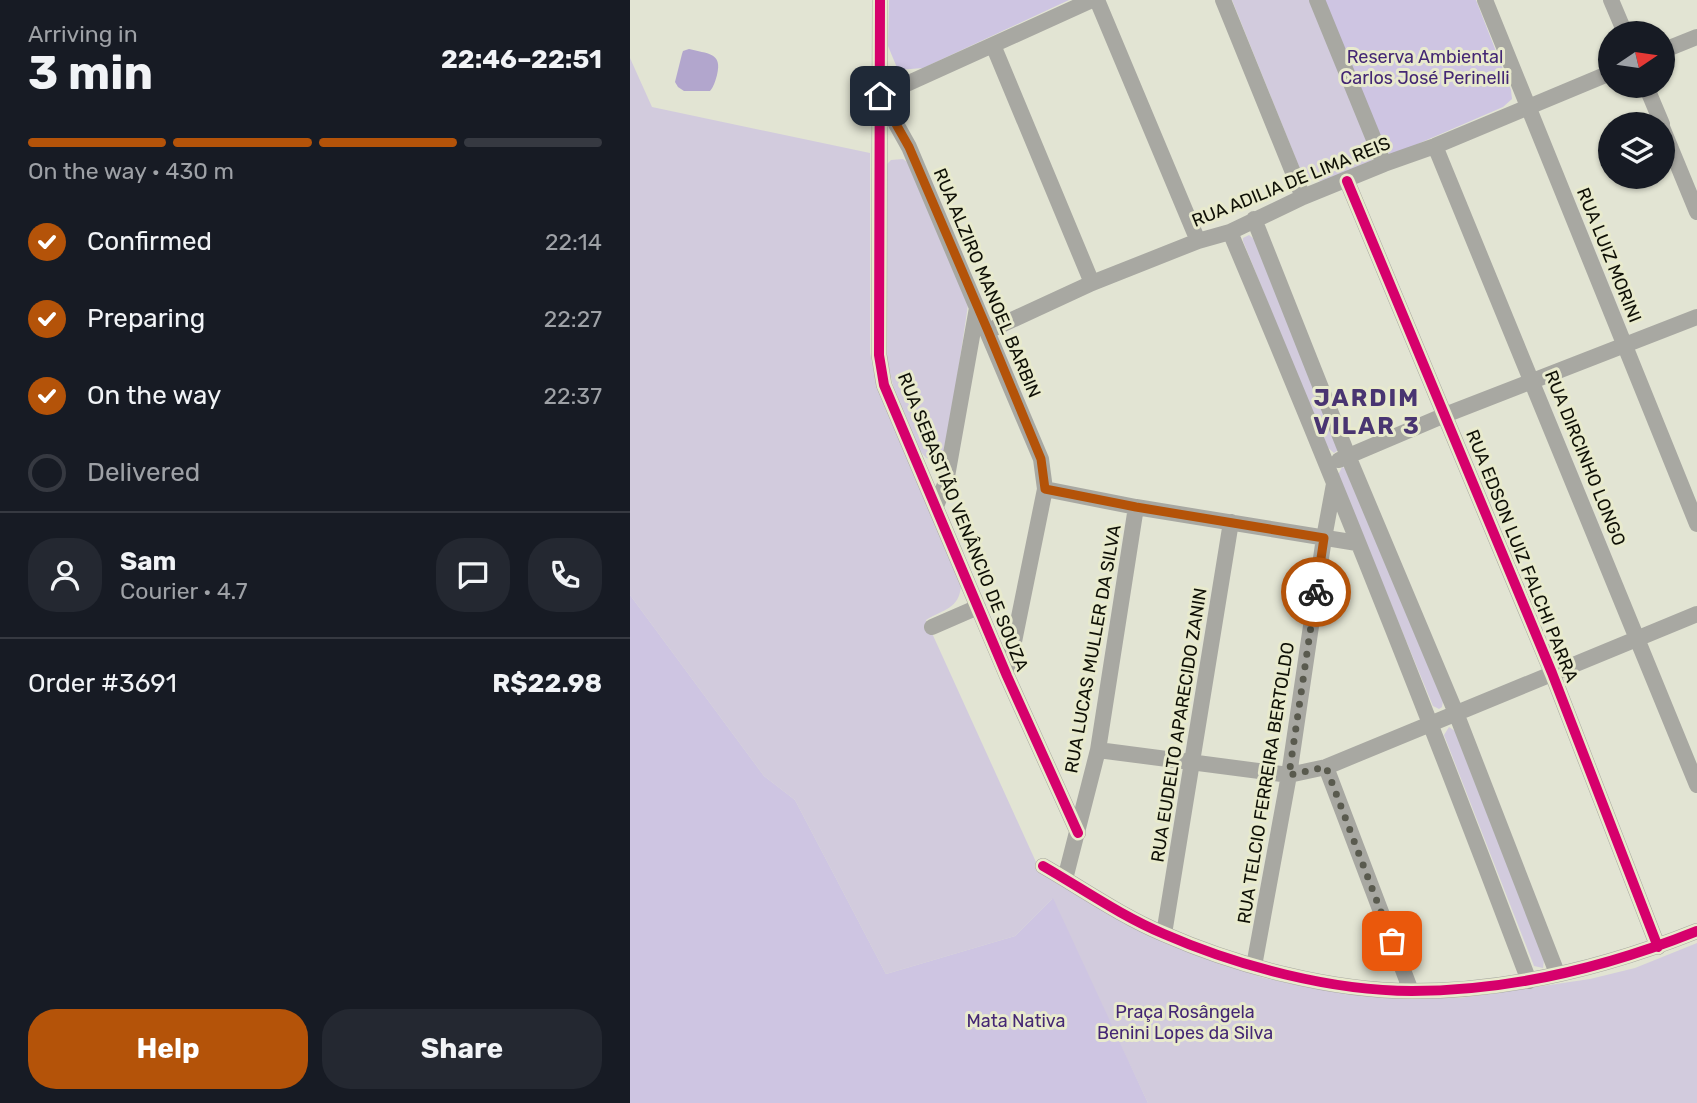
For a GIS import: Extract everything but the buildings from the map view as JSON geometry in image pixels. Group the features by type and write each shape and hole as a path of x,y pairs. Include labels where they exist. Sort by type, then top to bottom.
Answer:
{"street":[{"name":"RUA SEBASTIÃO VENÂNCIO DE SOUZA","path":"880,0 879,355 884,385 1007,676 1078,833"},
{"path":"880,96 1095,0 1198,241"},
{"path":"1223,0 1303,197"},
{"path":"1317,0 1384,164"},
{"name":"RUA LUIZ MORINI","path":"1485,0 1697,524"},
{"path":"1611,0 1620,21"},
{"path":"1675,46 1697,37"},
{"path":"993,45 1092,283"},
{"name":"RUA ADILIA DE LIMA REIS","path":"988,331 1092,283 1198,241 1230,232 1303,197 1598,78"},
{"name":"RUA ALZIRO MANOEL BARBIN","path":"880,96 909,147 988,331 1041,459 1045,489"},
{"name":"RUA DIRCINHO LONGO","path":"1435,146 1697,785"},
{"path":"1675,157 1697,212"},
{"name":"RUA EDSON LUIZ FALCHI PARRA","path":"1347,181 1552,673 1658,947"},
{"path":"1254,219 1456,713 1557,973"},
{"path":"1230,232 1328,465 1431,723 1529,981"},
{"path":"936,506 946,482 977,308"},
{"path":"1328,465 1445,415 1697,317"},
{"name":"RUA TELCIO FERREIRA BERTOLDO","path":"1254,965 1289,775 1334,481"},
{"path":"1007,676 1045,489 1136,507 1357,543"},
{"name":"RUA LUCAS MULLER DA SILVA","path":"1065,879 1098,750 1136,507"},
{"name":"RUA EUDELTO APARECIDO ZANIN","path":"1164,934 1231,522"},
{"path":"932,627 978,607"},
{"path":"1098,750 1289,775 1326,767 1697,614"},
{"path":"1326,767 1411,991"},
{"path":"1043,866 1120,912 1164,934 1254,965 1333,985 1411,991 1529,981 1608,962 1658,947 1697,931"}],"green space":[{"path":"889,0 1069,0 923,68 898,70 888,46"},
{"name":"Reserva Ambiental Carlos José Perinelli","path":"1232,0 1312,0 1374,149 1373,159 1343,175 1326,180 1309,179 1302,174"},
{"name":"Reserva Ambiental Carlos José Perinelli","path":"1324,0 1476,0 1511,90 1512,99 1503,107 1389,154 1383,146"},
{"name":"Praça Rosângela Benini Lopes da Silva","path":"630,58 652,107 870,153 870,353 874,373 961,586 954,604 926,620 1041,873 1080,897 1170,944 1264,978 1328,991 1376,996 1460,998 1590,979 1635,968 1697,943 1697,1103 1148,1103 1052,899 1015,936 886,974 795,800 764,776 630,595"},
{"path":"903,159 910,164 968,305 948,439 945,452 933,459 926,458 920,451 894,389 886,357 886,165 891,160"},
{"path":"1249,235 1254,239 1338,450 1334,453 1326,446 1243,241 1243,238"},
{"path":"1342,467 1345,468 1443,701 1439,709 1433,706 1338,475"},
{"name":"Mata Nativa","path":"630,595 764,776 795,800 886,974 1015,936 1053,898 1148,1103 630,1103"},
{"path":"1449,727 1455,731 1544,960 1543,968 1534,966 1444,735"}],"shaded area":[{"path":"689,49 712,55 718,62 717,75 710,91 684,91 675,82 683,51"}],"cycle path":[{"path":"880,0 879,355 884,385 1007,676 1078,833"},
{"path":"1347,181 1552,673 1658,947"},
{"path":"1043,866 1133,919 1192,946 1253,966 1350,987 1412,991 1448,990 1521,982 1628,956 1697,931"}],"way so far":[{"path":"1316,592 1289,775 1326,767 1392,941"}],"district":[{"name":"JARDIM VILAR 3","path":"1367,412"}],"route":[{"path":"880,96 909,147 988,331 1041,459 1045,489 1324,538 1316,592"}]}
